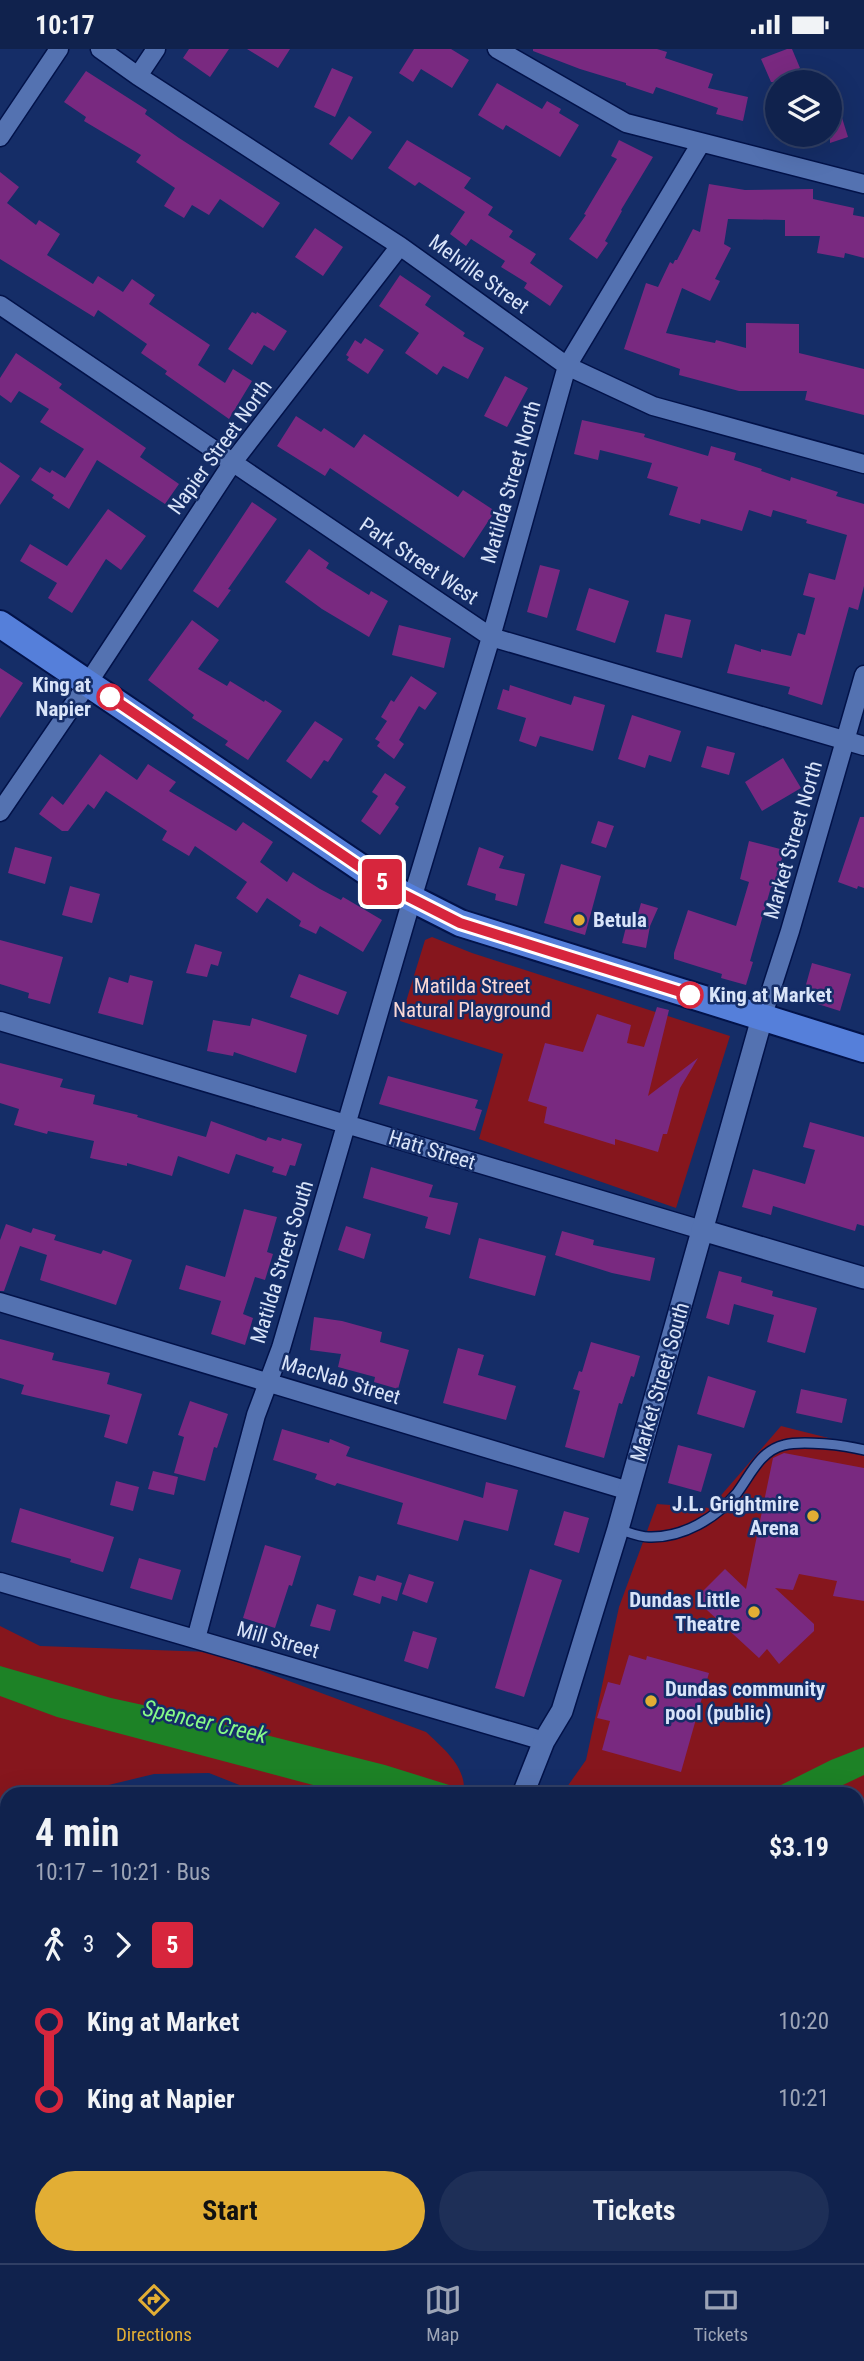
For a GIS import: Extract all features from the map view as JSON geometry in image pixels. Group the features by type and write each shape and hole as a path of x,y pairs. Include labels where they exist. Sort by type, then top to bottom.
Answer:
{"main road":[{"path":"0,624 380,880 460,923 864,1049"}],"street":[{"path":"0,137 59,49"},
{"name":"Melville Street","path":"100,49 400,246 567,366 653,407 864,464"},
{"path":"138,76 156,49"},
{"path":"497,49 626,123 864,184"},
{"name":"Matilda Street North","path":"412,899 491,637 567,366 701,143"},
{"name":"Napier Street North","path":"0,812 233,462 400,246"},
{"name":"Park Street West","path":"0,305 491,637 864,746"},
{"name":"Market Street North","path":"762,1018 864,675"},
{"name":"Matilda Street South","path":"196,1639 256,1415 281,1348 412,899"},
{"name":"Market Street South","path":"526,1787 544,1741 562,1711 618,1529 762,1018"},
{"name":"Hatt Street","path":"0,1021 864,1278"},
{"name":"MacNab Street","path":"0,1302 629,1491"},
{"name":"Mill Street","path":"0,1583 544,1741"}],"lane":[{"path":"618,1529 651,1538 678,1534 707,1520 736,1494 762,1456 785,1444 840,1444 864,1450"}],"green space":[{"name":"Matilda Street Natural Playground","path":"432,937 472,953 730,1036 676,1208 479,1139 503,1054 400,1021 425,940"},
{"path":"781,1426 864,1447 864,1787 567,1787 586,1760 619,1607 657,1504 710,1508"},
{"path":"0,1626 40,1646 211,1652 426,1732 453,1759 464,1785 244,1787 209,1773 154,1774 100,1787 0,1787"}],"water":[{"name":"Spencer Creek","path":"0,1666 111,1698 385,1765 456,1787 321,1787 57,1717 0,1696"},
{"path":"864,1747 864,1775 839,1787 777,1787"}],"building":[{"path":"189,49 229,49 210,77 183,58"},
{"path":"247,49 290,49 278,68"},
{"path":"414,49 451,49 469,60 452,88 421,69 413,82 399,73"},
{"path":"533,49 657,49 667,52 665,58 713,74 708,88 748,97 743,121 716,114 718,108 656,87 653,94 580,69"},
{"path":"792,49 800,68 766,70 761,59"},
{"path":"332,68 353,77 335,117 314,107"},
{"path":"86,71 147,110 145,114 179,138 280,203 263,228 220,199 209,215 192,205 184,218 164,206 175,188 136,162 141,155 84,121 86,117 64,102"},
{"path":"497,83 542,109 547,101 561,109 559,113 579,125 560,157 506,125 503,130 478,115"},
{"path":"349,116 372,132 352,160 329,144"},
{"path":"842,118 848,137 842,139"},
{"path":"407,140 471,178 464,188 493,207 488,215 513,231 509,237 536,254 530,263 563,286 550,306 524,288 527,283 501,267 505,261 471,239 466,246 450,234 465,212 419,182 415,186 388,168"},
{"path":"619,140 653,157 621,210 605,241 608,243 597,259 569,239 586,215 584,214 617,159 611,156"},
{"path":"0,172 19,187 7,203 36,225 39,220 60,234 47,255 93,284 98,276 123,292 132,279 155,295 149,304 210,345 198,365 225,383 233,369 252,381 229,419 165,374 167,371 141,353 147,344 98,310 94,317 0,259"},
{"path":"709,184 745,190 813,189 813,199 854,208 853,215 864,217 864,258 845,253 844,258 817,253 820,236 785,236 785,220 728,219 724,244 731,248 715,279 720,281 710,301 682,288 666,333 715,343 716,340 746,348 746,323 799,324 799,353 864,369 864,415 805,400 807,391 739,391 679,375 680,369 624,349 646,283 658,287 670,262 673,264 677,260 693,229 700,232"},
{"path":"315,228 343,247 323,276 295,257"},
{"path":"400,275 431,296 425,305 465,333 463,336 484,348 468,379 443,366 437,375 405,353 419,333 379,306"},
{"path":"252,312 257,312 287,331 274,351 264,345 252,365 228,349"},
{"path":"365,338 384,350 368,374 347,360 349,357 346,355 355,340 361,344"},
{"path":"16,353 62,384 59,388 146,448 140,457 179,484 165,504 97,460 69,509 31,480 40,467 65,478 84,449 40,422 49,409 19,391 11,403 0,395 0,378"},
{"path":"505,376 528,388 507,427 484,416"},
{"path":"296,416 321,432 324,428 354,448 364,434 458,497 463,490 495,511 464,558 330,468 325,476 277,446"},
{"path":"582,420 645,434 644,437 708,456 711,446 736,453 734,460 762,469 761,471 790,481 791,477 838,492 836,496 864,504 864,586 858,610 849,607 822,705 788,694 790,687 727,673 735,644 761,652 761,649 791,656 798,633 805,635 815,598 803,595 809,573 835,580 847,535 773,510 771,517 749,510 742,531 701,519 700,524 669,515 678,487 647,478 652,463 600,450 598,460 574,454"},
{"path":"0,462 20,476 0,505"},
{"path":"252,502 277,519 228,589 231,590 218,608 193,591"},
{"path":"108,509 146,536 121,570 106,559 72,613 48,598 57,583 20,561 30,544 67,566"},
{"path":"309,549 329,563 326,568 369,595 371,591 388,601 369,637 322,609 285,582"},
{"path":"540,565 560,570 547,618 527,612"},
{"path":"589,588 629,601 615,643 576,630"},
{"path":"665,614 691,620 682,658 656,652"},
{"path":"192,620 219,640 198,669 227,686 230,681 282,711 248,760 225,745 228,741 192,718 194,715 148,680"},
{"path":"399,625 451,638 444,668 392,655"},
{"path":"0,668 23,683 0,718"},
{"path":"411,676 437,693 425,710 419,706 399,740 404,744 394,759 377,746 380,742 375,739 387,721 381,717"},
{"path":"510,685 571,705 574,696 605,705 593,751 540,736 536,747 519,741 526,718 497,709 503,689 509,691"},
{"path":"632,715 681,731 671,762 649,755 645,768 618,759"},
{"path":"315,721 343,739 328,762 324,760 311,779 286,761"},
{"path":"707,746 735,753 729,775 701,767"},
{"path":"100,754 137,780 148,764 176,782 169,791 236,831 243,822 273,842 260,862 287,882 293,872 320,889 341,900 343,897 382,920 363,952 320,926 316,934 299,926 301,921 267,898 257,913 236,898 247,882 195,846 189,856 162,840 167,831 106,791 94,809 88,804 68,831 62,831 39,814 52,796 63,805"},
{"path":"783,758 801,788 762,811 745,782"},
{"path":"385,773 406,787 395,804 398,809 380,835 361,821 378,796 372,792"},
{"path":"860,817 864,817 864,888 858,886 857,889 838,882"},
{"path":"598,821 614,826 606,848 591,843"},
{"path":"749,841 784,850 775,888 771,887 750,961 753,962 746,985 721,978 722,974 674,959 674,953 688,910 736,926 749,882 740,879"},
{"path":"15,847 52,857 45,884 8,873"},
{"path":"479,847 504,856 499,868 525,874 517,906 495,900 496,894 467,885"},
{"path":"561,864 601,876 585,935 544,923"},
{"path":"70,886 100,894 92,923 62,915"},
{"path":"641,903 658,908 650,926 646,948 622,943 628,919 636,921"},
{"path":"0,940 63,957 50,1004 28,998 29,993 0,984"},
{"path":"195,944 222,952 218,966 211,964 207,977 186,973"},
{"path":"812,963 851,974 840,1011 802,999"},
{"path":"299,974 347,992 338,1015 290,997"},
{"path":"130,975 153,981 143,1025 98,1013 109,977 128,983"},
{"path":"657,1007 669,1010 648,1096 698,1058 680,1088 667,1134 663,1134 658,1152 615,1139 615,1145 544,1123 547,1107 528,1101 545,1043 583,1052 597,1014 631,1025 627,1043 644,1047"},
{"path":"252,1018 307,1035 296,1073 234,1052 233,1056 207,1051 213,1020 250,1026"},
{"path":"0,1063 63,1079 60,1087 95,1095 93,1104 206,1137 211,1121 266,1141 268,1137 281,1141 282,1138 302,1144 295,1166 290,1165 286,1176 272,1172 274,1167 236,1154 229,1174 178,1156 172,1176 127,1163 127,1166 90,1158 94,1141 48,1131 47,1134 14,1125 19,1109 0,1103"},
{"path":"388,1076 478,1100 475,1108 482,1110 475,1131 379,1104"},
{"path":"810,1122 864,1137 864,1226 857,1224 855,1231 773,1206 771,1215 742,1207 753,1169 805,1184 815,1150 803,1147"},
{"path":"371,1167 433,1185 429,1197 458,1203 450,1235 425,1228 428,1217 363,1198"},
{"path":"244,1209 277,1217 267,1252 273,1254 265,1280 255,1277 243,1314 253,1318 245,1345 211,1334 221,1301 179,1289 186,1265 225,1277"},
{"path":"6,1224 31,1233 33,1228 56,1235 54,1240 101,1254 103,1250 132,1260 116,1305 40,1280 47,1255 20,1246 4,1291 0,1291 0,1240"},
{"path":"346,1226 371,1234 364,1259 338,1250"},
{"path":"562,1231 594,1240 593,1245 655,1258 650,1281 612,1273 555,1255"},
{"path":"479,1238 546,1256 535,1296 469,1278"},
{"path":"719,1271 742,1277 741,1282 773,1291 772,1296 817,1308 805,1353 767,1342 774,1315 734,1304 729,1325 706,1318"},
{"path":"314,1317 342,1321 382,1332 380,1342 409,1350 398,1389 374,1382 375,1377 338,1367 341,1354 310,1350"},
{"path":"0,1339 54,1353 52,1360 110,1373 107,1384 142,1394 127,1444 104,1437 110,1415 21,1394 24,1385 0,1378"},
{"path":"591,1342 640,1356 622,1404 619,1403 604,1458 565,1447 580,1391 573,1389 579,1371 582,1372"},
{"path":"458,1348 484,1355 478,1375 516,1386 506,1420 443,1403"},
{"path":"708,1376 756,1391 744,1428 697,1414"},
{"path":"801,1389 847,1399 842,1423 796,1413"},
{"path":"190,1401 228,1414 217,1448 214,1447 205,1481 174,1473 184,1437 178,1435"},
{"path":"282,1429 329,1443 330,1439 350,1447 346,1456 483,1498 486,1482 518,1490 508,1531 464,1520 458,1541 397,1524 403,1503 337,1483 335,1486 315,1479 317,1474 273,1460"},
{"path":"678,1445 712,1454 701,1492 668,1483"},
{"name":"J.L. Grightmire Arena","path":"784,1453 864,1468 864,1601 833,1596 837,1581 799,1574 793,1590 775,1588 814,1624 814,1631 779,1664 767,1649 759,1658 695,1599 725,1569 746,1589 773,1458"},
{"path":"153,1471 178,1477 174,1495 148,1489"},
{"path":"116,1481 139,1487 133,1511 110,1505"},
{"path":"20,1508 114,1537 103,1572 70,1562 71,1559 11,1542"},
{"path":"564,1511 589,1518 579,1553 554,1545"},
{"path":"265,1545 301,1556 275,1628 243,1618"},
{"path":"139,1558 181,1570 172,1600 130,1588"},
{"path":"530,1569 562,1580 524,1697 495,1688"},
{"path":"409,1574 434,1582 427,1603 402,1594"},
{"path":"377,1575 402,1583 397,1601 382,1596 380,1604 353,1595 359,1576 375,1581"},
{"path":"317,1604 336,1610 330,1631 310,1626"},
{"path":"413,1631 437,1638 428,1669 404,1661"},
{"name":"Dundas community pool (public)","path":"629,1655 646,1660 647,1656 709,1673 681,1772 602,1750 610,1721 597,1718 608,1682 620,1685"}],"bus line":[{"name":"5","path":"110,697 391,888 412,899 460,923 690,995"}],"place":[{"name":"King at Napier","path":"110,697"},
{"name":"Betula","path":"579,920"},
{"name":"King at Market","path":"690,995"},
{"name":"J.L. Grightmire Arena","path":"813,1516"},
{"name":"Dundas Little Theatre","path":"754,1612"},
{"name":"Dundas community pool (public)","path":"651,1701"}]}
